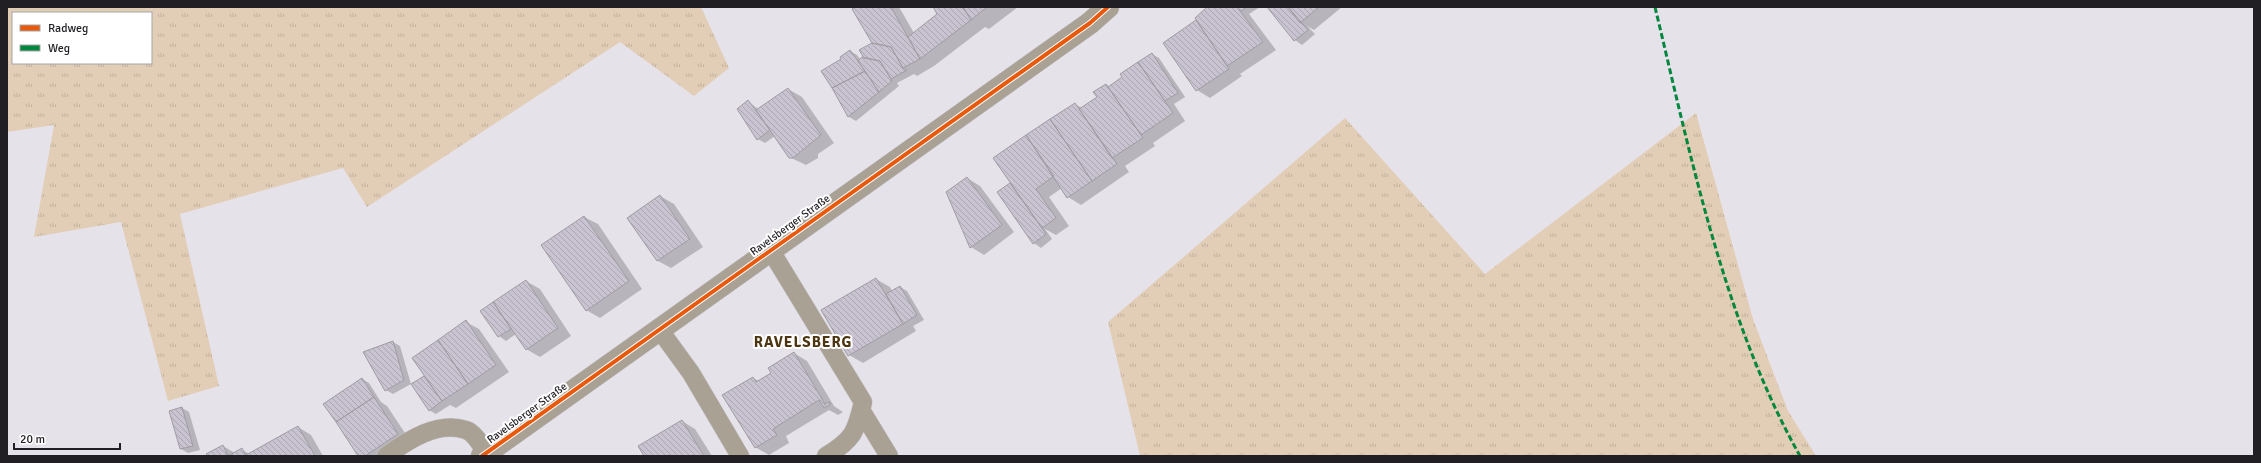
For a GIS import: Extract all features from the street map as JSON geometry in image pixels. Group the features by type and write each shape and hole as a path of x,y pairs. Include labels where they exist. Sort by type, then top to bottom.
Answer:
{"street":[{"name":"Ravelsberger Straße","path":"484,454 1090,23 1108,7"}],"lane":[{"path":"771,251 863,402 860,420 846,444 826,456"},
{"path":"659,329 691,373 740,456"},
{"path":"861,410 889,456"},
{"path":"386,456 406,442 445,428 466,430 477,439 484,454"}],"green space":[{"path":"7,7 701,7 729,68 694,96 620,42 367,207 343,168 180,214 219,386 168,401 121,222 34,237 54,125 7,132"},
{"path":"1696,113 1753,319 1788,411 1816,456 1140,456 1108,322 1345,118 1485,274"}],"building":[{"path":"855,7 891,7 920,59 903,68 891,47 872,43 852,9"},
{"path":"933,7 963,7 971,20 920,59 908,37 937,14"},
{"path":"963,7 987,7 971,20"},
{"path":"1207,7 1237,7 1263,42 1227,66 1195,18"},
{"path":"1237,7 1247,7 1241,11"},
{"path":"1267,7 1288,7 1308,30 1294,41"},
{"path":"1288,7 1319,7 1300,23"},
{"path":"1196,20 1229,69 1196,91 1163,43"},
{"path":"872,43 891,47 903,68 907,70 891,79 880,61 864,58 859,50"},
{"path":"850,50 865,71 832,88 821,71 841,59 840,57"},
{"path":"1152,53 1178,93 1165,101 1138,62"},
{"path":"862,57 880,61 892,81 879,92 858,61"},
{"path":"1138,62 1173,113 1141,135 1108,87 1122,77 1120,74"},
{"path":"865,71 879,92 848,117 832,88"},
{"path":"1106,84 1143,138 1112,158 1079,109 1097,97 1093,92"},
{"path":"788,88 821,135 793,158 789,158 756,110"},
{"path":"748,100 770,130 757,140 737,109"},
{"path":"1075,103 1117,164 1092,181 1050,119"},
{"path":"1050,119 1092,181 1067,198 1026,135"},
{"path":"1026,135 1054,176 1036,189 1056,218 1042,228 993,158"},
{"path":"967,177 1002,225 970,248 946,192"},
{"path":"1010,183 1046,234 1033,244 997,192"},
{"path":"660,195 690,239 657,261 627,218"},
{"path":"584,216 629,281 586,311 541,245"},
{"path":"876,278 903,324 848,356 821,310"},
{"path":"526,280 558,328 526,350 493,302"},
{"path":"900,286 917,315 903,324 886,294"},
{"path":"493,302 511,329 498,337 480,311"},
{"path":"466,320 496,365 468,384 438,340"},
{"path":"438,340 468,384 442,401 412,358"},
{"path":"393,341 404,380 385,391 363,352"},
{"path":"794,352 825,404 829,402 831,404 824,408 819,400 773,429 777,435 755,448 722,395 753,377 756,382 771,373 768,368"},
{"path":"424,376 442,401 429,411 411,384"},
{"path":"362,378 374,397 336,422 323,404"},
{"path":"374,397 398,434 365,456 358,456 336,422"},
{"path":"182,407 193,446 180,449 169,411"},
{"path":"682,420 704,456 644,456 638,446"},
{"path":"298,426 315,456 246,456 246,455"},
{"path":"223,445 228,456 208,456 206,454"},
{"path":"242,448 246,456 228,456"}],"marked path":[{"path":"1655,7 1682,121 1712,237 1730,294 1750,350 1773,404 1800,456"}],"cycle path":[{"path":"482,456 1090,23 1108,7"}],"district":[{"name":"RAVELSBERG","path":"803,342"}]}
